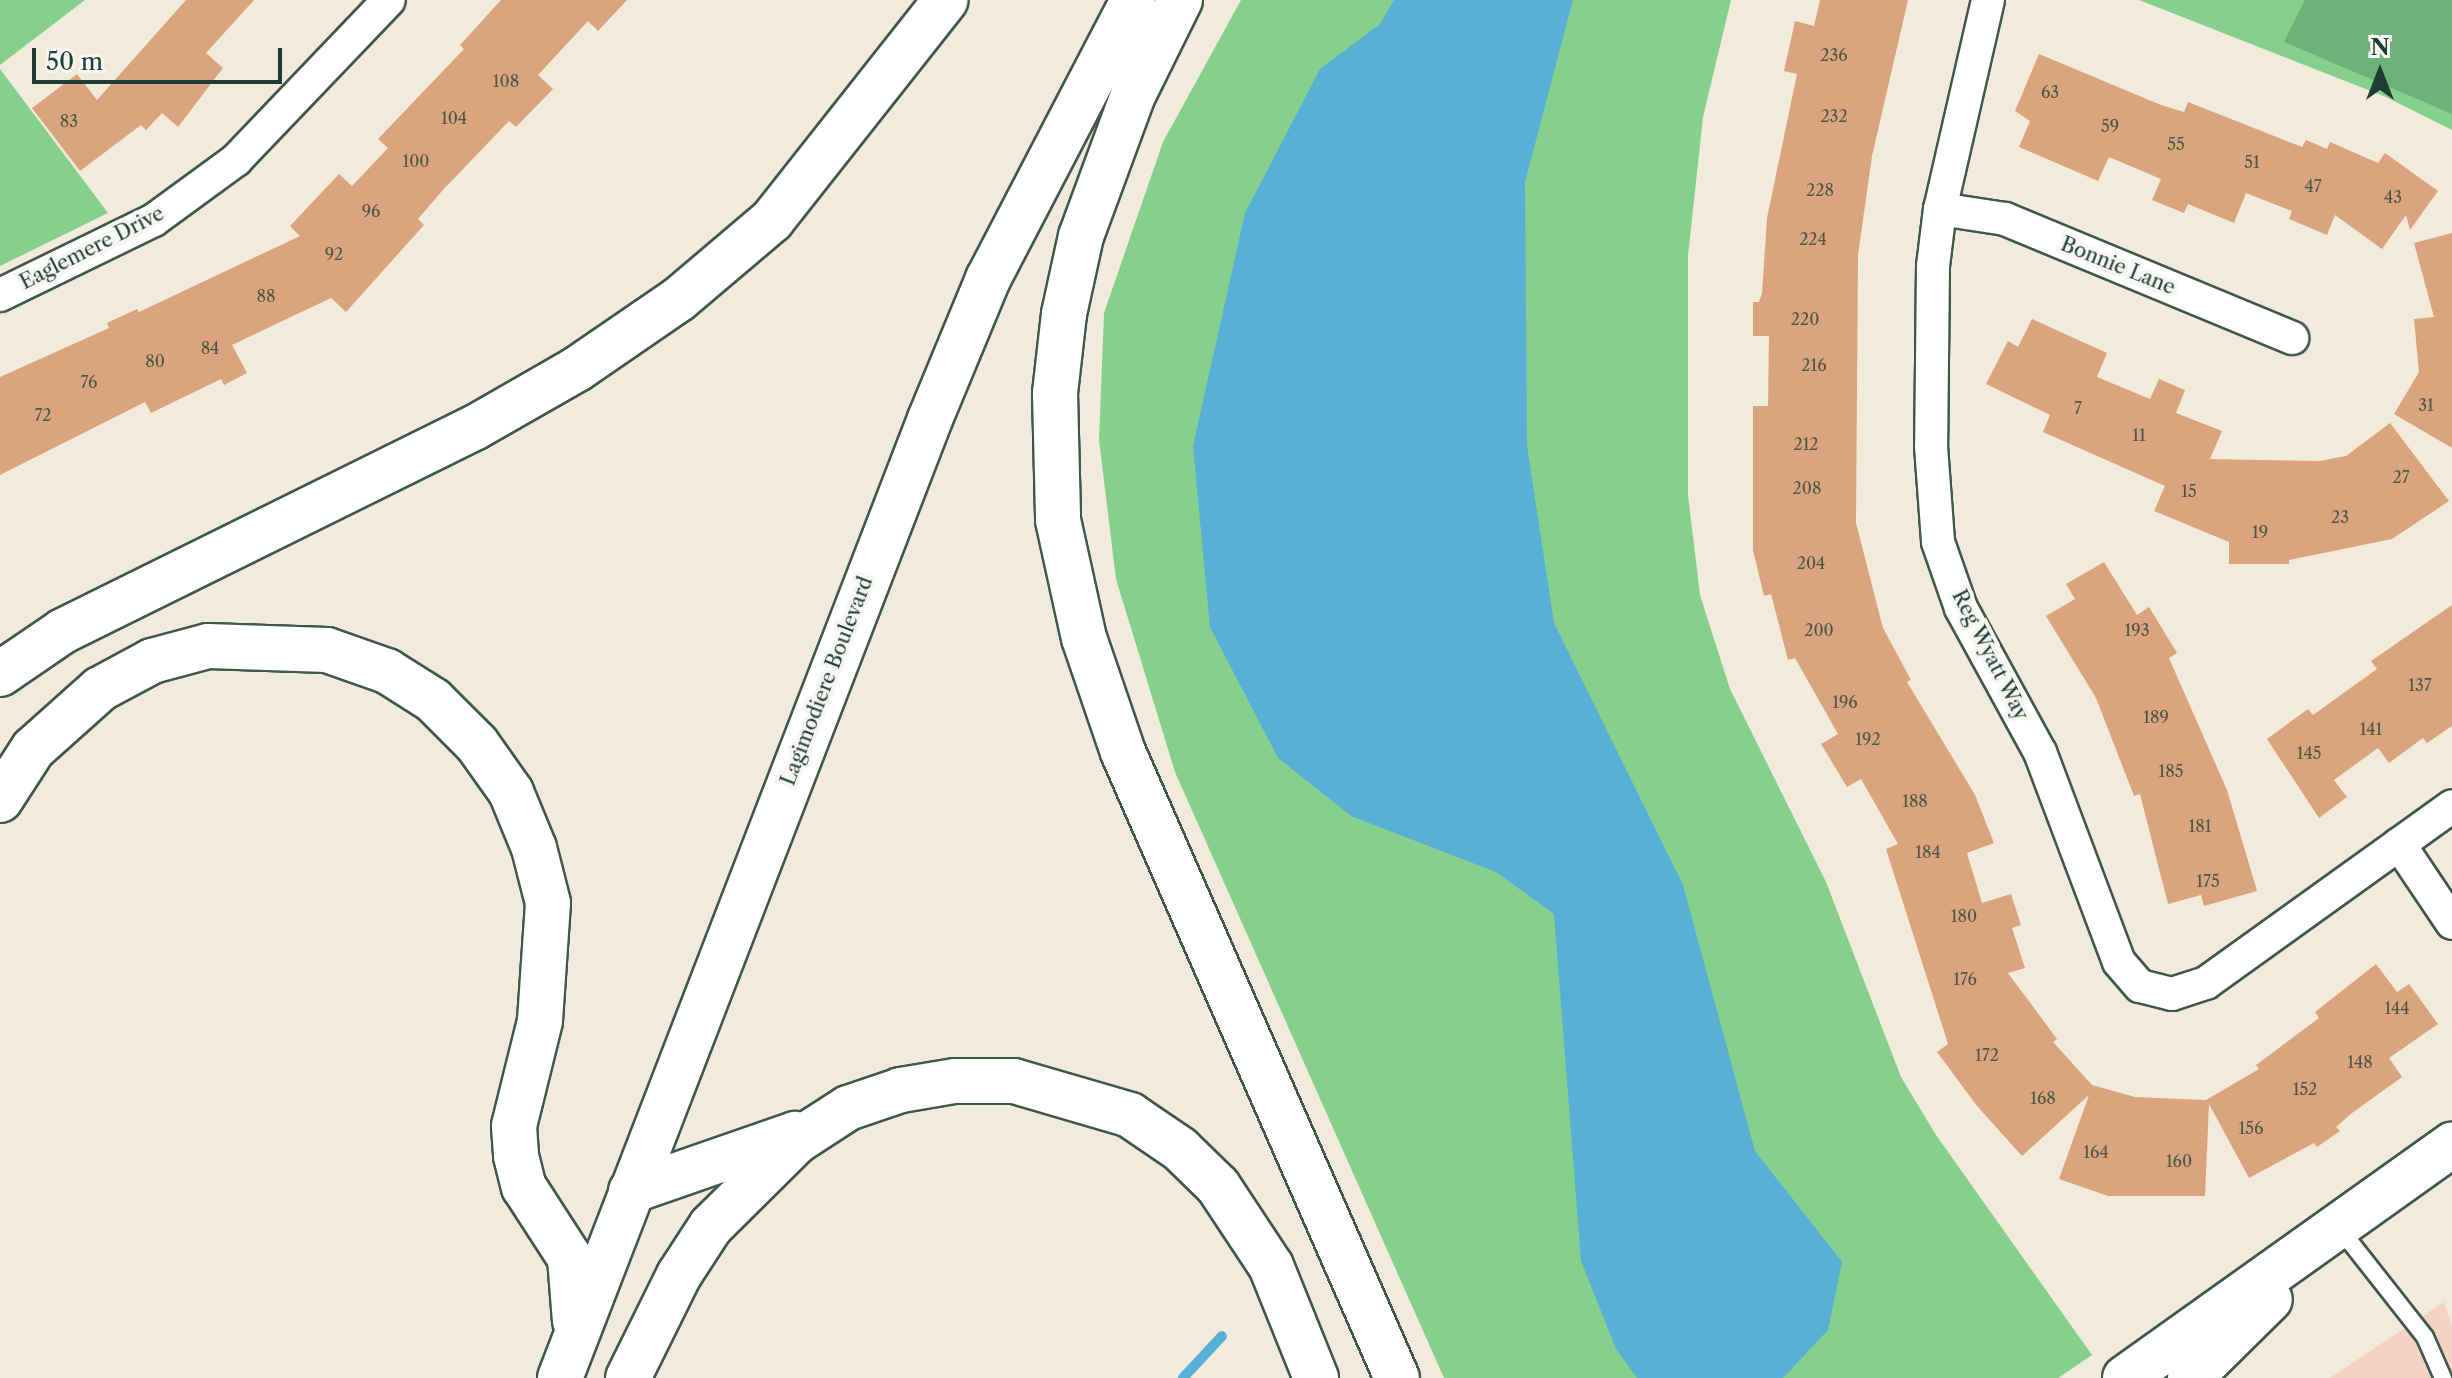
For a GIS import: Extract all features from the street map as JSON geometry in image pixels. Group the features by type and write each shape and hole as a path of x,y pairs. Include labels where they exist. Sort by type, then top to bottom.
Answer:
{"main road":[{"path":"0,674 63,631 474,428 577,369 679,299 772,220 946,0"},
{"name":"Lagimodiere Boulevard","path":"567,1359 881,539 988,279 1133,0"},
{"path":"1180,0 1133,95 1081,236 1064,314 1055,393 1058,520 1084,638 1129,766 1397,1378"},
{"path":"0,800 33,749 100,689 152,661 208,646 327,650 387,671 433,700 477,744 511,792 534,848 548,903 540,1021 515,1141 518,1175 570,1258 575,1276 567,1359"},
{"path":"628,1378 679,1275 711,1226 797,1141 848,1108 901,1090 955,1081 1014,1081 1130,1115 1180,1149 1243,1220 1271,1266 1316,1378"},
{"path":"631,1191 825,1123"},
{"path":"2125,1378 2340,1229 2452,1145"},
{"path":"2190,1378 2340,1229"}],"street":[{"name":"Eaglemere Drive","path":"0,295 154,220 236,160 389,0"},
{"name":"Reg Wyatt Way","path":"1988,0 1940,209 1931,352 1938,542 1961,608 2040,752 2119,962 2140,986 2172,994 2206,983 2452,806"},
{"name":"Bonnie Lane","path":"1940,209 2005,219 2292,338"},
{"path":"2399,844 2452,923"}],"lane":[{"path":"2340,1229 2425,1337 2443,1378"}],"shaded area":[{"path":"2444,1302 2452,1326 2452,1378 2330,1378"}],"green space":[{"path":"0,0 85,0 0,65"},
{"path":"1241,0 1731,0 1703,117 1688,256 1688,495 1700,595 1730,689 1826,882 1901,1077 1936,1135 2092,1355 2058,1378 1444,1378 1175,772 1116,579 1099,440 1104,313 1163,142"},
{"path":"2139,0 2452,0 2452,130 2386,97"},
{"path":"2305,0 2452,0 2452,114 2284,42"},
{"path":"0,69 108,213 0,266"}],"water":[{"path":"1394,0 1573,0 1525,182 1527,446 1554,623 1683,885 1755,1151 1842,1262 1828,1330 1783,1378 1637,1378 1616,1349 1581,1261 1554,914 1496,872 1351,816 1278,758 1210,627 1193,446 1245,213 1320,69 1380,24"}],"building":[{"path":"186,0 254,0 206,53 223,68 178,127 162,113 146,130 141,125 80,171 32,108 77,74 97,100"},
{"path":"501,0 627,0 598,31 588,21 538,75 553,89 516,127 509,121 442,191 418,219 424,225 346,312 331,298 232,345 247,373 224,385 221,379 151,413 145,402 0,475 0,377 109,328 107,323 137,309 139,312 300,236 290,226 339,174 352,186 388,148 378,139 464,49 460,45"},
{"path":"1820,0 1908,0 1872,156 1858,255 1856,523 1883,628 1911,680 1907,682 1975,795 1994,843 1967,853 1982,903 2011,894 2021,925 2012,928 2025,968 2008,973 2057,1039 2053,1042 2092,1085 2135,1097 2206,1100 2259,1069 2256,1065 2319,1018 2315,1012 2376,964 2397,992 2409,984 2438,1024 2389,1058 2402,1077 2352,1113 2336,1127 2340,1131 2317,1147 2314,1143 2249,1178 2209,1104 2205,1196 2108,1196 2059,1179 2089,1095 2022,1156 1977,1106 1937,1052 1948,1044 1886,849 1898,844 1861,779 1847,787 1821,744 1838,734 1795,658 1788,660 1771,594 1764,596 1753,550 1753,406 1768,406 1769,336 1753,336 1753,302 1759,302 1762,293 1767,218 1797,74 1784,71 1795,21 1814,26"},
{"path":"2039,54 2161,105 2184,112 2188,102 2302,147 2306,140 2327,149 2330,142 2378,163 2385,153 2438,191 2410,230 2406,215 2382,249 2335,215 2327,235 2289,219 2292,211 2246,193 2234,223 2188,204 2184,213 2152,200 2161,179 2109,157 2098,181 2019,147 2030,121 2015,111"},
{"path":"2452,233 2452,448 2394,414 2419,372 2414,319 2434,317 2414,243"},
{"path":"2032,319 2107,353 2097,377 2150,399 2159,379 2185,390 2176,413 2222,431 2210,459 2320,461 2346,456 2390,423 2449,501 2392,539 2289,560 2289,564 2229,564 2229,542 2154,511 2165,486 2043,432 2050,415 1986,384 2008,341 2018,347"},
{"path":"2104,562 2137,615 2149,607 2177,653 2169,658 2227,790 2257,891 2204,906 2201,895 2168,904 2140,794 2134,796 2096,698 2046,616 2075,599 2066,584"},
{"path":"2452,605 2452,726 2427,743 2423,738 2389,763 2378,748 2334,780 2347,797 2319,818 2267,739 2308,709 2313,715 2377,669 2371,661"}],"waterway":[{"path":"1183,1378 1222,1336"}]}
